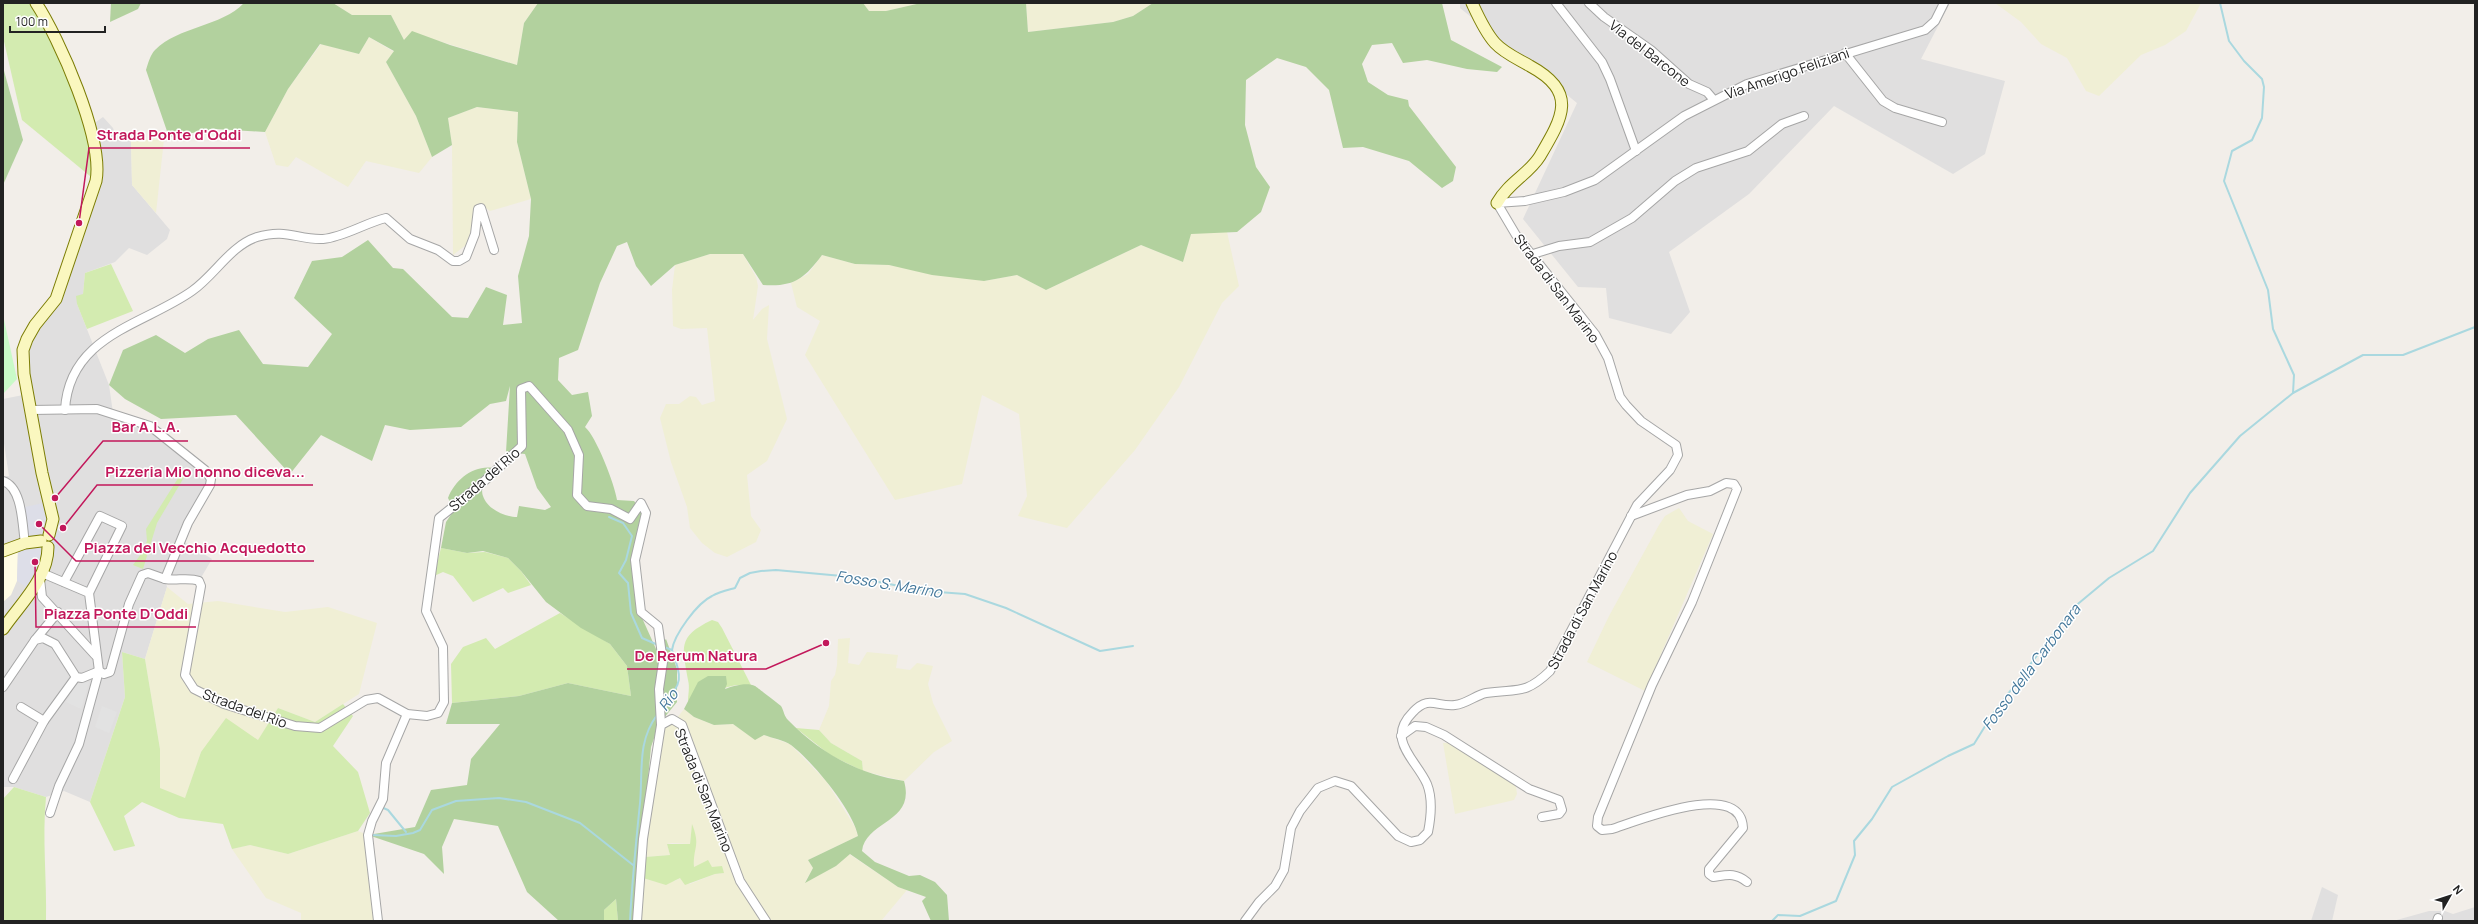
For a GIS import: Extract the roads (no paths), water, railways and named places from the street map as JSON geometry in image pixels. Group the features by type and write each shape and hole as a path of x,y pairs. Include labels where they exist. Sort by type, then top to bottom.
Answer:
{"street":[{"path":"36,3 78,93 90,128 97,169 96,181 56,299 35,325 23,350 24,374 42,473 53,519 46,541 41,576 42,598 58,612 96,655"},
{"path":"1472,3 1494,42 1510,55 1554,82 1562,95 1563,105 1552,134 1539,158 1505,189 1498,203"},
{"path":"1556,3 1602,62 1610,79 1636,151"},
{"name":"Via del Barcone","path":"1589,3 1604,17 1651,50 1689,84 1707,92 1713,99"},
{"name":"Via Amerigo Feliziani","path":"1498,203 1524,201 1564,192 1595,180 1684,116 1713,99 1748,84 1845,53 1925,30 1935,21 1944,3"},
{"path":"1845,53 1883,101 1895,108 1942,122"},
{"path":"1533,254 1559,246 1590,242 1632,218 1675,181 1696,168 1748,152 1782,124 1804,116"},
{"name":"Strada di San Marino","path":"1401,736 1405,719 1417,708 1429,702 1456,705 1486,693 1514,692 1529,688 1550,671 1637,505 1670,470 1678,455 1676,445 1641,421 1620,397 1608,358 1595,334 1533,254 1516,235 1498,203"},
{"path":"65,410 66,392 73,375 102,342 139,318 192,291 230,254 255,238 270,233 286,233 324,239 386,218 410,239 438,250 453,261 458,261 466,257 475,234 478,209 481,208 494,250"},
{"name":"Strada del Rio","path":"165,579 177,581 194,579 199,581 201,586 185,675 194,689 224,704 295,726 320,728 366,700 378,698 407,714 427,716 438,713 444,702 444,646 426,611 440,518 479,486 522,446 521,389 529,386 568,430 579,455 577,495 587,506 611,509 630,519 641,503 646,513 636,560 641,612 658,626 663,662 659,700 660,721"},
{"path":"31,410 97,409 150,426 205,470 211,479 210,485 188,522 165,579 148,573 142,575 129,604 110,672 104,674 98,668"},
{"path":"3,481 13,488 17,499 25,543"},
{"path":"1632,516 1687,495 1710,491 1726,483 1734,484 1737,489 1692,602 1652,685 1598,817 1597,826 1602,830 1612,829 1695,804 1729,806 1736,811 1742,822 1743,828 1709,869 1709,874 1713,877 1732,874 1740,876 1747,882"},
{"path":"50,813 58,786 79,744 98,668 89,593 122,526 100,516 64,582"},
{"path":"3,551 25,543 46,541"},
{"path":"41,576 64,582 89,593"},
{"path":"3,629 41,576"},
{"path":"3,687 35,640 58,612"},
{"path":"35,640 44,638 56,644 76,676 82,678 98,668"},
{"path":"14,779 44,721 76,676"},
{"path":"22,707 44,721"},
{"path":"378,921 368,835 372,821 383,799 386,763 407,714"},
{"name":"Strada di San Marino","path":"637,921 643,839 660,721 672,719 682,725 740,881 766,921"},
{"path":"1245,921 1259,902 1275,886 1284,870 1291,828 1300,811 1318,788 1335,781 1351,786 1398,836 1411,842 1420,840 1428,832 1431,803 1427,784 1405,752 1401,736 1415,726 1426,727 1444,735 1529,789 1559,800 1562,810 1558,814 1542,817"}],"waterway":[{"path":"2220,3 2229,41 2244,61 2262,79 2264,87 2262,118 2252,140 2232,151 2224,181 2268,290 2273,329 2294,375 2293,393"},
{"name":"Fosso della Carbonara","path":"1772,921 1778,915 1800,916 1836,901 1855,855 1854,841 1872,819 1892,787 1948,756 1974,744 1992,715 2073,608 2109,578 2153,551 2190,493 2240,436 2293,393 2363,355 2403,355 2475,327"},
{"name":"Rio","path":"609,517 623,523 632,536 626,560 619,573 628,583 631,613 642,638 658,645"},
{"name":"Fosso S. Marino","path":"672,650 677,636 687,620 706,600 718,593 735,588 740,578 750,573 776,570 853,577 925,591 965,594 1006,608 1100,651 1133,646"},
{"name":"Rio","path":"662,708 674,692 679,681 678,669 672,650 664,647"},
{"name":"Rio","path":"630,921 640,803 642,757 646,736 657,715"},
{"path":"372,835 396,836 413,833 420,830 432,810 456,801 499,798 526,802 580,823 633,865"},
{"path":"381,807 388,810 406,832"}],"place":[{"name":"Strada Ponte d'Oddi","path":"79,223"},
{"name":"Bar A.L.A.","path":"55,498"},
{"name":"Piazza del Vecchio Acquedotto","path":"39,524"},
{"name":"Pizzeria Mio nonno diceva...","path":"63,528"},
{"name":"Piazza Ponte D'Oddi","path":"35,562"},
{"name":"De Rerum Natura","path":"826,643"}]}
